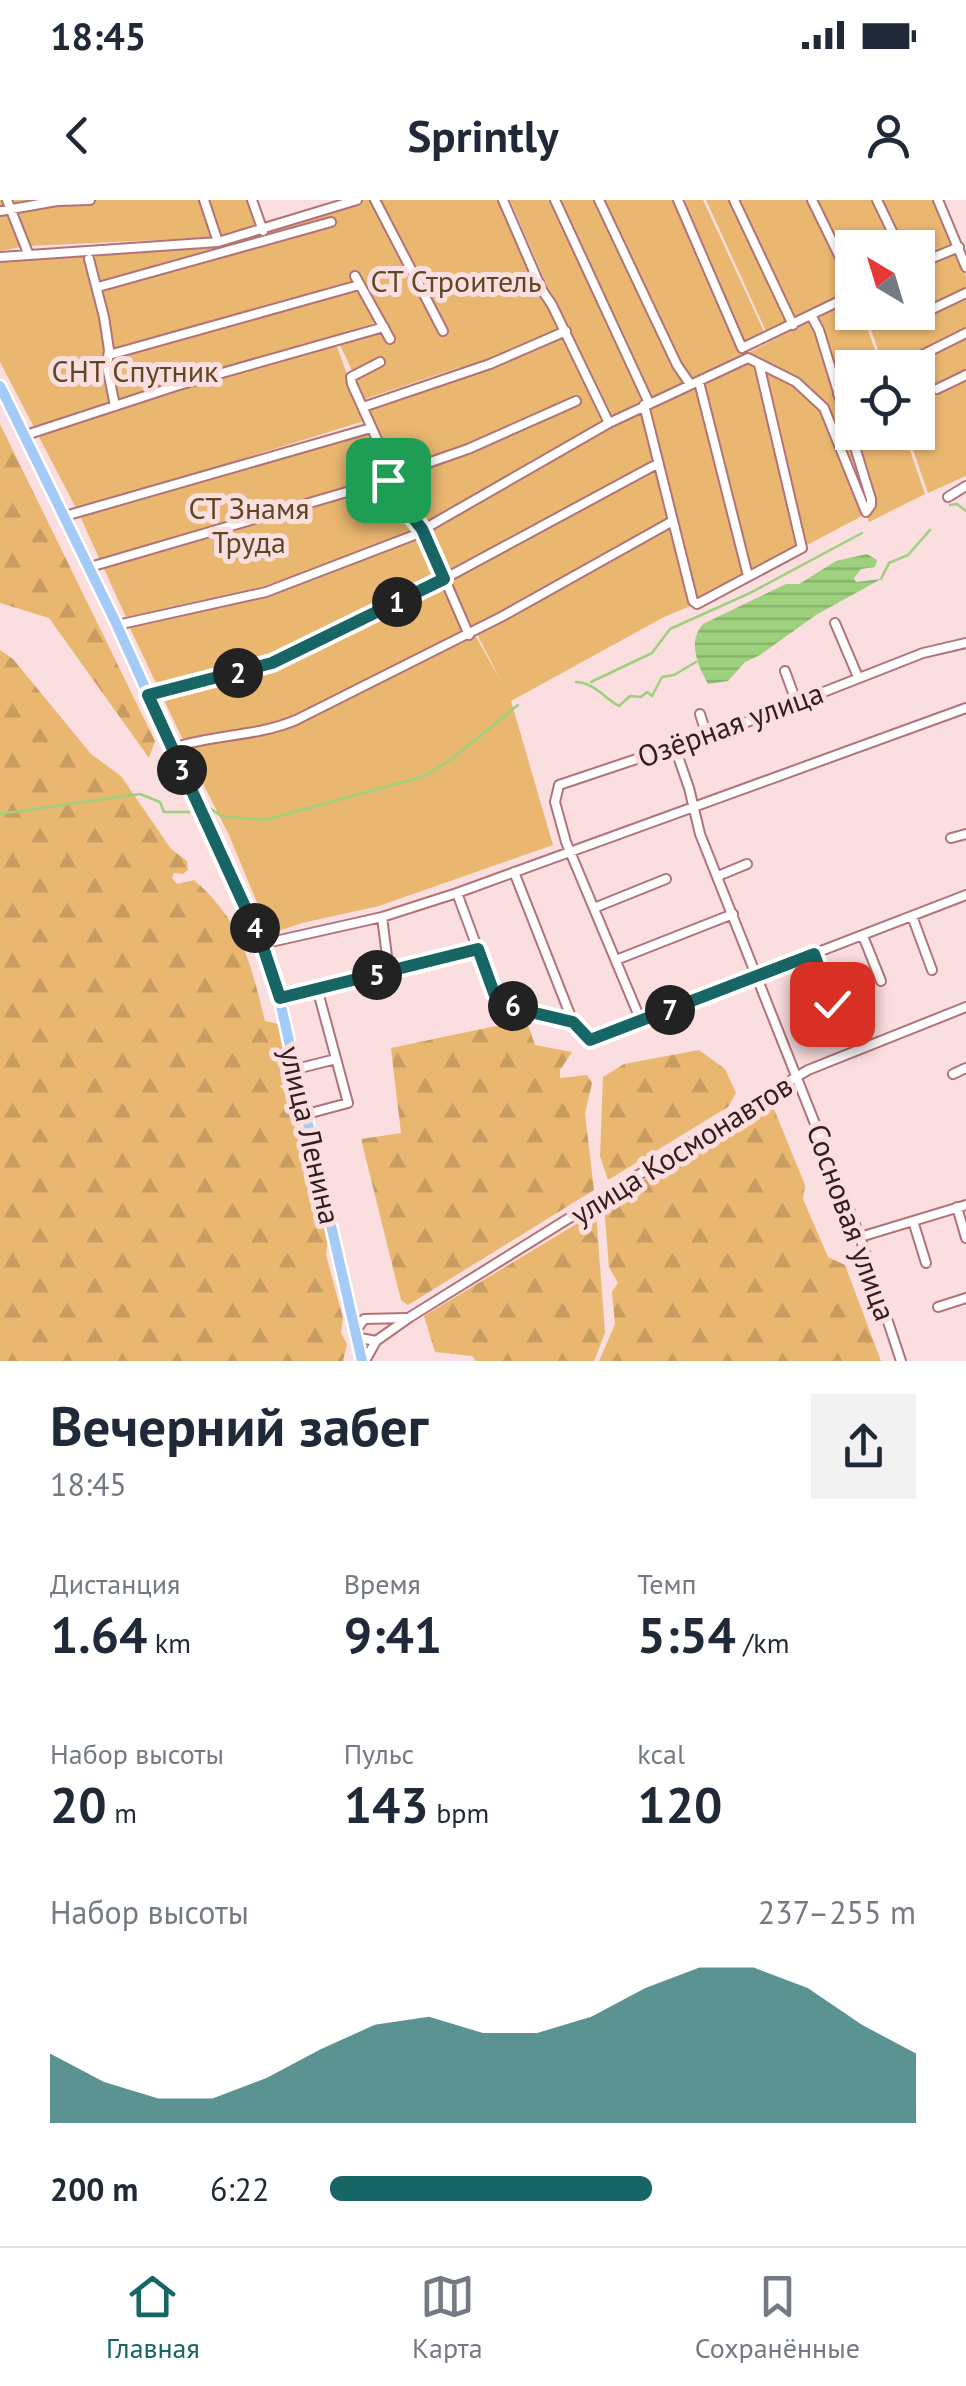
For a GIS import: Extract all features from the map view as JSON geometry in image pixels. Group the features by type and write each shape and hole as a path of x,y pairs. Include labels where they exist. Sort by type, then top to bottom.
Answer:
{"main road":[{"name":"улица Ленина","path":"0,386 90,567 262,944 280,998 363,1361"}],"street":[{"path":"0,211 9,204 90,200"},
{"path":"204,200 218,242"},
{"path":"252,200 263,230"},
{"path":"0,256 218,242 357,200"},
{"path":"376,200 443,330"},
{"path":"503,200 542,290 609,423"},
{"path":"555,200 647,404 657,464 694,603 802,546 760,364"},
{"path":"599,200 677,365 695,383 748,576"},
{"path":"678,200 742,348 835,304"},
{"path":"734,200 793,326"},
{"path":"812,200 835,247"},
{"path":"877,200 891,230"},
{"path":"938,200 966,268"},
{"path":"9,204 28,252"},
{"path":"98,287 331,222"},
{"path":"935,257 959,247"},
{"path":"90,258 98,287 114,406"},
{"path":"355,276 390,339"},
{"path":"109,355 359,285"},
{"path":"935,308 966,293"},
{"path":"812,316 835,385"},
{"path":"26,436 114,406 384,327"},
{"path":"363,408 490,364 566,331"},
{"path":"932,350 966,333"},
{"path":"117,625 266,592 343,564 422,529 609,423 748,358 796,382 824,408 835,435"},
{"path":"380,362 350,377 410,514 422,529 469,634"},
{"path":"937,389 966,375"},
{"path":"90,567 393,477 576,401"},
{"path":"66,516 371,428"},
{"path":"841,450 866,512 872,505 871,499 856,450"},
{"path":"148,695 272,663 444,579 657,464"},
{"path":"948,497 966,486"},
{"path":"173,748 276,729 469,634 671,522"},
{"path":"834,623 858,677"},
{"name":"Озёрная улица","path":"570,850 555,802 559,785 675,748 923,653 966,644"},
{"path":"785,671 796,701"},
{"path":"262,944 382,916 457,893 966,708"},
{"path":"700,714 707,736"},
{"name":"Сосновая улица","path":"675,748 718,876 860,1237 901,1361"},
{"path":"951,838 966,834"},
{"path":"570,850 641,1021"},
{"path":"718,876 747,864"},
{"path":"514,872 573,1022 590,1040 964,896 966,910"},
{"path":"594,908 666,880"},
{"path":"457,893 499,999 522,1010 573,1022"},
{"path":"616,960 733,914"},
{"path":"382,916 389,972"},
{"path":"912,916 932,970"},
{"path":"863,936 881,981"},
{"path":"280,998 478,949"},
{"path":"814,954 832,1004"},
{"path":"307,1114 348,1103 318,988"},
{"name":"улица Космонавтов","path":"376,1341 797,1076 966,1007"},
{"path":"296,1069 336,1059"},
{"path":"953,1074 966,1068"},
{"path":"860,1237 962,1206 966,1238"},
{"path":"913,1221 926,1263"},
{"path":"346,1292 354,1305 379,1320"},
{"path":"938,1307 966,1298"},
{"path":"376,1341 365,1341 356,1332 364,1319 410,1317"},
{"path":"363,1361 376,1341"}],"green space":[{"path":"0,200 250,200 259,226 223,237 26,246 0,251"},
{"path":"364,200 506,200 547,285 510,200 703,200 768,340 745,351 746,354 772,365 748,353 835,309 835,330 868,330 875,350 835,350 835,450 910,450 925,494 869,522 842,452 862,516 511,701 553,845 379,906 270,934 229,835 185,748 266,735 302,722 475,635 501,681 477,634 560,585 470,632 364,404 463,366 365,399 340,345 387,323 384,320 333,336 364,421 216,467 368,423 422,531 463,634 267,728 183,740 128,624 266,589 393,541 265,586 126,617 79,514 199,472 76,508 0,362 0,260 217,246"},
{"path":"706,200 933,200 955,245 935,255 935,230 835,230 835,307 770,340"},
{"path":"958,250 966,277 966,476 928,493 913,450 935,450 935,350 878,350 871,330 935,330 935,260"},
{"path":"0,424 155,741 149,758 49,618 0,603"},
{"path":"0,650 13,659 91,754 121,776 171,849 187,861 188,870 174,873 172,878 177,884 194,880 234,927 265,1021 278,1024 288,1078 280,1087 294,1094 307,1161 314,1169 328,1238 326,1255 343,1318 341,1333 347,1344 343,1361 0,1361"},
{"path":"515,1022 528,1025 535,1045 572,1052 560,1070 560,1078 587,1075 592,1083 585,1114 594,1190 408,1305 401,1300 361,1139 401,1133 391,1048"},
{"path":"699,1050 725,1069 736,1093 728,1107 608,1180 600,1156 603,1077 624,1064"},
{"path":"767,1105 774,1109 805,1185 803,1199 828,1257 845,1265 881,1361 599,1361 615,1324 612,1292 618,1283 609,1267 604,1206 709,1137 760,1119"},
{"path":"596,1212 605,1333 594,1361 476,1361 472,1356 435,1352 424,1316"}],"shaded area":[{"path":"867,554 877,560 875,567 861,569 854,578 856,582 881,579 816,615 745,662 728,681 708,684 695,646 703,624 786,584 799,584 836,561"}],"waterway":[{"path":"950,505 957,504 966,511"},
{"path":"881,579 889,563 908,555 930,530"},
{"path":"591,682 652,653 670,629 750,593 862,533"},
{"path":"576,682 594,688 619,706 630,696 641,697 647,692 652,696 662,677 674,675 696,662"},
{"path":"203,806 221,816 265,820 425,776 518,705"},
{"path":"0,814 140,794 160,802 164,812 194,812"}],"route":[{"path":"388,480 393,477 444,579 272,663 148,695 262,944 280,998 478,949 499,999 522,1010 573,1022 590,1040 814,954 832,1004"}],"park label":[{"name":"СТ Строитель","path":"456,280"},
{"name":"СНТ Спутник","path":"135,370"},
{"name":"СТ Знамя Труда","path":"249,524"}]}
